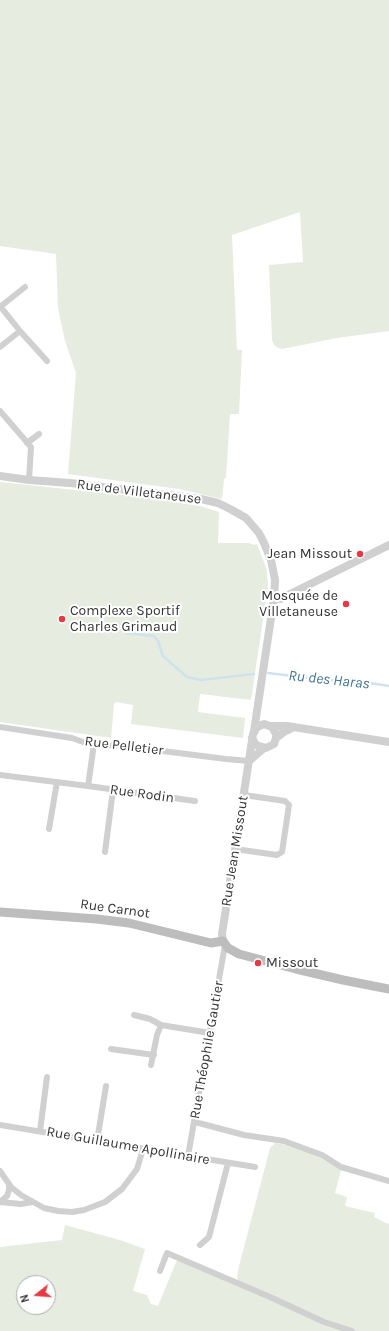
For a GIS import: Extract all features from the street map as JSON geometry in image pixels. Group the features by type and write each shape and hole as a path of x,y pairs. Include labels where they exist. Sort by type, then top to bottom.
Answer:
{"main road":[{"name":"Rue Carnot","path":"0,912 97,919 129,923 210,943 224,943"},
{"path":"224,943 232,951 239,954 343,980 389,989"}],"street":[{"path":"26,287 0,306 47,361"},
{"path":"0,347 20,331"},
{"path":"1,414 31,448 29,480"},
{"path":"27,443 39,434"},
{"name":"Rue de Villetaneuse","path":"0,476 173,495 218,503 246,518 263,540"},
{"name":"Rue Jean Missout","path":"224,943 222,934 274,598 274,574 269,553 263,540"},
{"path":"274,598 281,599 389,545"},
{"name":"Rue Jean Missout","path":"257,708 262,725"},
{"path":"264,748 256,745 253,734 257,727 262,725 283,725 389,742"},
{"path":"271,726 275,731 276,738"},
{"name":"Rue Pelletier","path":"0,727 72,738 83,742 105,746 115,745 226,759 249,760"},
{"path":"249,760 264,748 272,745 276,738 284,732 294,727"},
{"path":"88,786 94,744"},
{"name":"Rue Rodin","path":"0,775 195,801"},
{"path":"49,830 57,782"},
{"path":"105,852 113,790"},
{"path":"235,849 277,855 282,852 289,805 285,802 244,795"},
{"name":"Rue Théophile Gautier","path":"188,1156 195,1122 224,943"},
{"path":"134,1015 150,1019 161,1025 210,1033"},
{"path":"152,1065 161,1025"},
{"path":"111,1049 154,1055"},
{"path":"40,1131 48,1077"},
{"path":"97,1141 106,1086"},
{"path":"195,1122 244,1135 284,1141 322,1155 341,1168 389,1181"},
{"name":"Rue Guillaume Apollinaire","path":"0,1125 255,1167"},
{"path":"0,1171 9,1184 21,1195 32,1202 44,1208 72,1212 84,1210 105,1202 118,1192 130,1180 137,1169 143,1149"},
{"path":"200,1245 209,1237 228,1162"},
{"path":"0,1202 7,1196 9,1184"},
{"path":"0,1202 21,1204 32,1202"},
{"path":"160,1271 167,1253 324,1322 352,1331"}],"shaded area":[{"path":"0,0 389,0 389,331 337,338 282,349 278,348 274,345 272,340 269,265 303,262 300,212 232,235 237,350 242,350 239,414 230,414 226,478 224,479 222,499 179,489 68,474 76,373 65,341 58,308 56,254 0,246"},
{"path":"0,482 150,498 200,506 219,512 218,543 257,544 267,570 268,586 251,700 200,694 198,712 245,718 243,738 131,724 133,705 116,702 114,704 111,738 0,722"},
{"path":"275,1143 288,1145 305,1151 319,1157 341,1170 335,1193 347,1197 345,1206 375,1213 374,1217 388,1224 389,1223 389,1331 0,1331 0,1247 62,1240 65,1225 120,1240 145,1249 133,1291 147,1295 151,1304 158,1306 177,1260 237,1284 238,1270 270,1148"}],"waterway":[{"name":"Ru des Haras","path":"126,633 154,636 158,641 163,656 187,677 201,680 254,674"},
{"name":"Ru des Haras","path":"268,673 326,680 357,681 389,686"}],"place":[{"name":"Jean Missout","path":"360,554"},
{"name":"Mosquée de Villetaneuse","path":"346,604"},
{"name":"Complexe Sportif Charles Grimaud","path":"62,619"},
{"name":"Missout","path":"258,963"}]}
